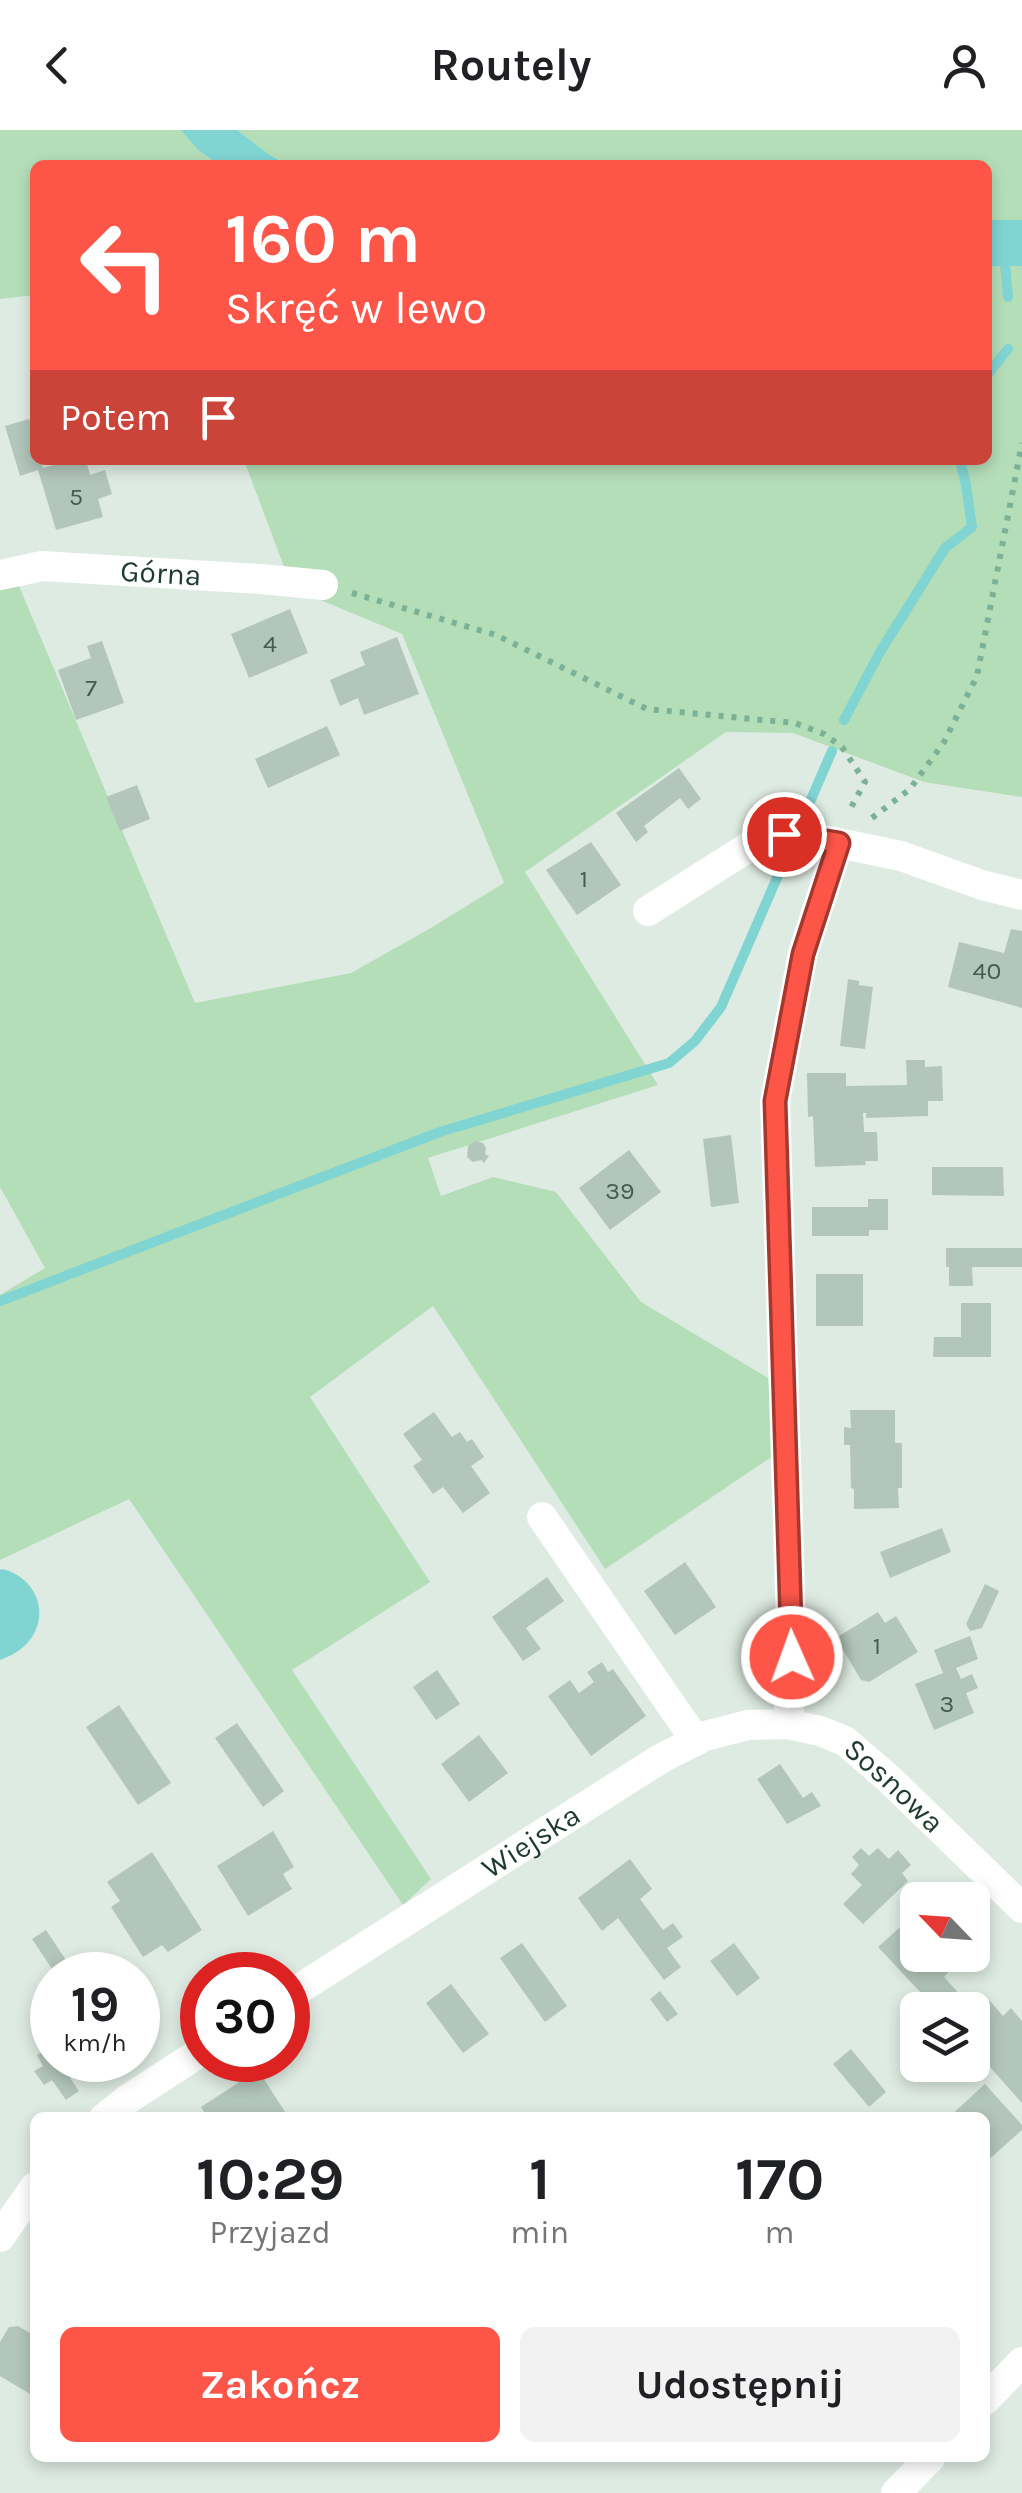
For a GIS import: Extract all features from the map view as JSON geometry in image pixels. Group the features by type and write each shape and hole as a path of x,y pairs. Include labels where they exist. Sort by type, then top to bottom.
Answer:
{"street":[{"name":"Górna","path":"0,575 42,566 322,585"},
{"path":"648,911 769,834 794,835 901,856 1022,895"},
{"path":"788,1724 792,1657 775,1101 803,954 839,843"},
{"path":"542,1518 696,1741"},
{"name":"Wiejska","path":"310,1982 660,1759 705,1736 748,1725 788,1724"},
{"name":"Sosnowa","path":"788,1724 820,1730 845,1741 1022,1908"},
{"path":"113,2112 180,2066"},
{"path":"2,2228 30,2192"},
{"path":"990,2395 1022,2362"},
{"path":"896,2493 926,2462"}],"path":[{"path":"839,843 910,789 944,742 977,676 1022,443"},
{"path":"322,585 496,635 647,709 796,723 824,734 842,747 864,782 839,843"}],"green space":[{"path":"0,130 181,130 212,160 30,160 30,296 0,299"},
{"path":"237,130 1022,130 1022,220 992,220 992,160 279,160"},
{"path":"992,266 1022,266 1022,797 924,782 793,733 726,732 525,872 658,1085 428,1158 441,1196 493,1177 556,1192 641,1302 770,1379 773,1456 605,1569 433,1306 310,1397 430,1582 292,1670 431,1879 403,1905 129,1499 0,1560 0,1295 45,1268 0,1187 0,590 19,586 195,1003 351,973 504,883 402,634 292,588 246,465 992,465"}],"water":[{"path":"181,130 237,130 279,160 212,160"},
{"path":"992,220 1022,220 1022,266 992,266"},
{"path":"0,1570 30,1586 39,1605 39,1616 29,1641 0,1660"}],"building":[{"path":"29,419 30,465 43,468 87,465 90,475 105,470 112,494 98,499 103,517 56,530 38,470 20,476 5,426"},
{"path":"290,609 308,653 249,678 231,634"},
{"path":"397,637 419,694 364,715 358,698 340,706 330,680 365,665 360,652"},
{"path":"102,641 124,703 76,720 58,670 91,658 87,646"},
{"path":"327,726 340,755 268,788 255,759"},
{"path":"679,768 701,799 688,809 680,798 644,826 648,832 636,842 616,813"},
{"path":"137,785 150,819 120,831 106,797"},
{"path":"591,842 621,885 577,915 546,870"},
{"path":"1011,929 1022,931 1022,1008 948,987 959,942 1004,953"},
{"path":"848,979 873,987 865,1049 840,1046"},
{"path":"906,1060 925,1060 925,1067 942,1066 943,1101 928,1101 928,1116 866,1118 863,1113 864,1132 877,1132 878,1161 815,1167 807,1073 846,1073 846,1086 907,1085"},
{"path":"731,1135 739,1203 711,1207 703,1139"},
{"path":"475,1141 486,1148 485,1154 489,1156 484,1163 467,1157 468,1146"},
{"path":"629,1150 661,1192 610,1230 579,1188"},
{"path":"932,1167 1003,1167 1004,1196 932,1195"},
{"path":"868,1199 888,1199 888,1230 869,1230 869,1236 812,1236 812,1207 868,1207"},
{"path":"946,1248 1022,1248 1022,1267 972,1267 973,1286 949,1286"},
{"path":"816,1274 863,1274 863,1326 816,1326"},
{"path":"961,1303 991,1303 991,1357 933,1357 934,1337 961,1337"},
{"path":"850,1410 895,1410 895,1443 902,1443 899,1508 854,1509 850,1445 844,1445 844,1427 851,1428"},
{"path":"434,1412 452,1437 460,1432 467,1442 472,1439 484,1457 471,1466 490,1493 463,1513 443,1487 433,1494 413,1466 422,1460 403,1434"},
{"path":"942,1528 951,1552 890,1578 880,1552"},
{"path":"685,1562 716,1607 675,1635 644,1591"},
{"path":"547,1577 564,1601 526,1628 541,1649 523,1661 492,1617"},
{"path":"985,1584 999,1591 982,1628 970,1631 966,1624"},
{"path":"878,1612 885,1623 896,1616 918,1652 869,1682 861,1680 836,1638"},
{"path":"970,1636 978,1659 956,1668 961,1679 972,1674 978,1688 966,1693 974,1713 934,1730 915,1684 943,1673 934,1650"},
{"path":"602,1662 608,1672 613,1669 646,1716 591,1756 548,1696 570,1680 579,1693 594,1682 587,1672"},
{"path":"437,1670 460,1704 436,1720 413,1687"},
{"path":"119,1705 171,1783 138,1805 86,1727"},
{"path":"237,1723 284,1791 263,1807 215,1738"},
{"path":"479,1735 508,1773 469,1802 441,1764"},
{"path":"780,1764 803,1798 812,1792 821,1806 787,1824 757,1779"},
{"path":"273,1831 294,1867 283,1874 292,1889 248,1916 217,1866"},
{"path":"861,1848 869,1856 878,1848 889,1859 898,1850 911,1865 902,1873 908,1881 900,1882 900,1889 863,1924 843,1904 862,1885 851,1874 859,1865 852,1857"},
{"path":"152,1852 202,1930 168,1952 162,1945 151,1952 140,1952 111,1907 120,1901 107,1882"},
{"path":"630,1859 652,1889 640,1899 663,1930 673,1923 683,1937 667,1948 681,1967 664,1980 618,1918 602,1931 578,1898"},
{"path":"900,1929 900,1970 878,1947"},
{"path":"46,1930 61,1952 41,1952 32,1939"},
{"path":"522,1943 567,2006 545,2022 500,1958"},
{"path":"734,1943 760,1978 737,1996 710,1961"},
{"path":"901,1972 948,1972 944,1977 958,1992 920,1992"},
{"path":"451,1984 489,2034 463,2053 426,2003"},
{"path":"660,1991 678,2014 667,2022 650,1999"},
{"path":"990,2001 1003,2016 1011,2008 1022,2021 1022,2103 990,2067"},
{"path":"851,2049 886,2092 869,2107 833,2064"},
{"path":"53,2082 73,2082 79,2091 66,2100"},
{"path":"240,2082 266,2082 285,2112 204,2112 201,2107"},
{"path":"985,2084 1022,2125 1022,2130 990,2159 990,2112 955,2112"},
{"path":"18,2326 30,2333 30,2394 0,2376 0,2342 9,2327"}],"waterway":[{"path":"1004,253 1008,297"},
{"path":"992,369 1008,349"},
{"path":"844,720 880,652 945,548 972,527 961,465"},
{"path":"0,1301 440,1132 669,1063 695,1041 721,1007 832,751"}],"route":[{"path":"784,834 839,843 803,954 775,1101 792,1657"}]}
